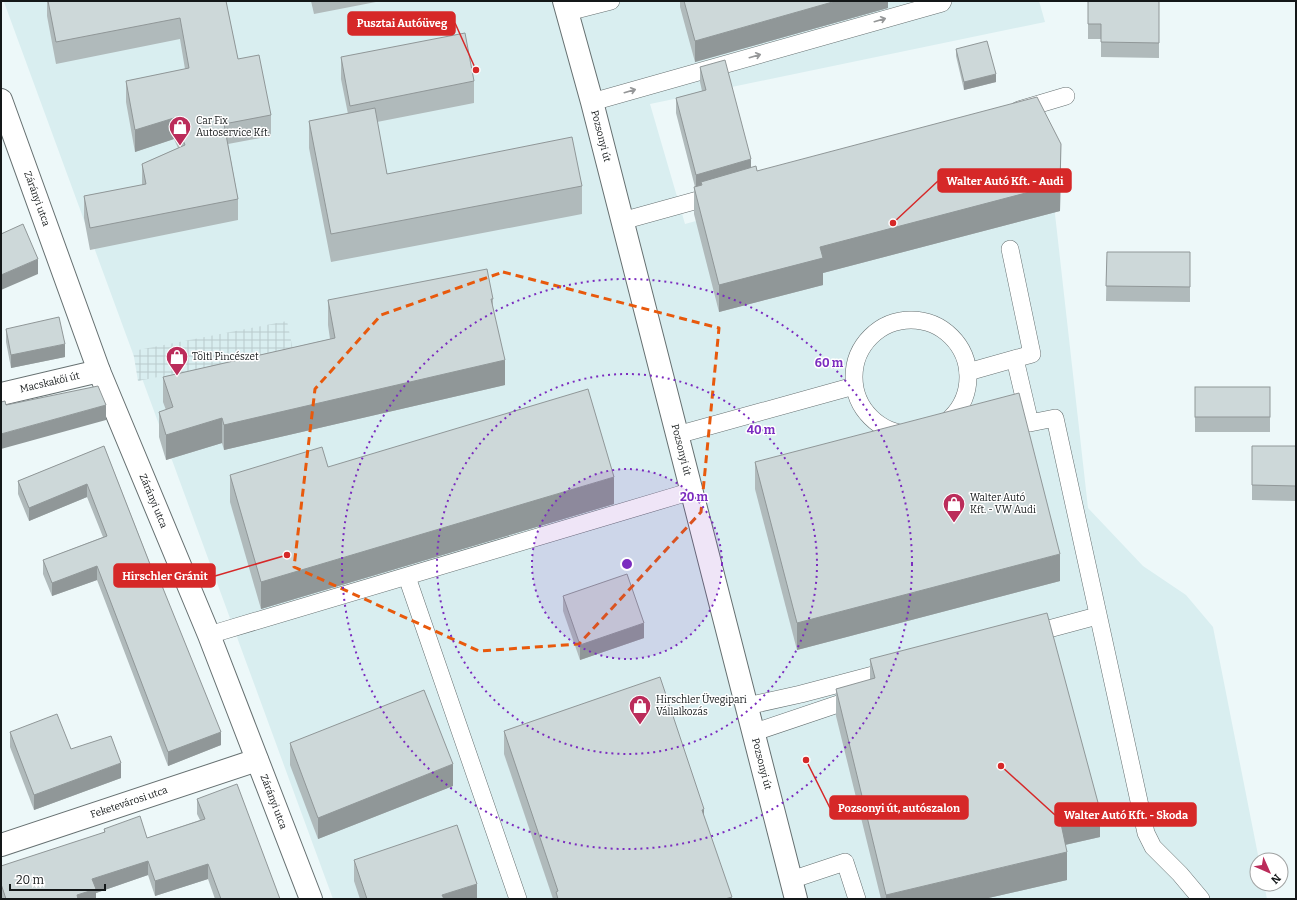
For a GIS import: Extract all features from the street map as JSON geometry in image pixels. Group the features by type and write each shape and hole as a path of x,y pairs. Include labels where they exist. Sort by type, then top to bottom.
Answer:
{"street":[{"name":"Pozsonyi út","path":"566,6 592,102 793,889"},
{"name":"Zárányi utca","path":"1,100 99,372 209,635 311,899"},
{"name":"Macskakői út","path":"1,394 99,372"},
{"name":"Feketevárosi utca","path":"1,845 257,760"}],"lane":[{"path":"566,6 611,1"},
{"path":"592,102 942,3 943,1"},
{"path":"1004,114 1066,96"},
{"path":"622,221 729,191"},
{"path":"968,372 1032,354 1010,249"},
{"path":"903,320 922,320 939,327 954,338 964,354 968,372 966,390 959,408 946,422 928,431 909,434 890,430 873,420 861,405 854,386 854,368 860,351 871,336 886,325 903,320"},
{"path":"1015,359 1030,423 1054,418 1146,833 1153,847 1180,874 1201,899"},
{"path":"677,435 854,386"},
{"path":"209,635 692,491"},
{"path":"407,577 518,899"},
{"path":"1014,638 1097,616"},
{"path":"747,706 801,694 907,666"},
{"path":"752,733 850,700"},
{"path":"793,889 845,862 857,899"}],"highlighted area":[{"path":"503,272 719,328 701,512 579,644 479,651 294,567 315,389 381,315"}],"shaded area":[{"path":"1039,1 1045,22 650,104 685,224 1045,125 1088,508 1143,566 1186,595 1213,627 1257,852 1249,852 1249,892 1266,892 1267,899 333,899 4,2"},
{"path":"287,321 293,350 138,381 133,351"}],"building":[{"path":"48,1 226,1 238,59 259,55 271,115 224,124 238,199 90,228 84,196 146,184 142,164 185,145 174,118 135,130 126,81 189,68 180,18 56,42"},
{"path":"684,1 836,1 695,41"},
{"path":"1088,1 1159,1 1159,43 1101,42 1101,24 1088,24"},
{"path":"465,33 474,81 350,106 341,57"},
{"path":"987,41 996,74 964,82 956,49"},
{"path":"725,60 751,159 696,175 676,98 706,90 700,67"},
{"path":"1037,97 1061,144 1060,184 820,247 823,258 719,285 694,187 702,185 701,182 756,166 757,171"},
{"path":"375,108 387,174 572,137 582,186 331,234 309,121"},
{"path":"23,224 38,259 1,275 1,234"},
{"path":"1107,252 1190,252 1190,287 1106,286"},
{"path":"487,269 493,299 491,299 505,360 224,425 222,418 166,435 159,412 173,407 163,377 335,338 328,300"},
{"path":"59,317 65,344 11,355 6,329"},
{"path":"98,386 106,405 1,434 1,402 5,401 6,405"},
{"path":"1195,387 1270,387 1270,417 1195,417"},
{"path":"588,389 614,477 261,582 230,475 322,447 328,467"},
{"path":"1019,393 1060,554 797,623 755,462"},
{"path":"104,446 155,577 158,576 221,732 168,752 97,566 52,583 43,560 107,536 87,484 29,508 18,481"},
{"path":"1252,446 1296,446 1296,486 1252,485"},
{"path":"627,574 644,623 580,645 563,596"},
{"path":"1047,613 1100,810 1060,819 1067,852 886,895 836,689 875,678 870,659"},
{"path":"660,677 704,809 702,810 732,897 725,899 558,899 556,892 558,891 504,731"},
{"path":"424,690 453,764 318,818 290,743"},
{"path":"57,714 71,749 111,736 121,763 34,795 10,732"},
{"path":"237,784 280,899 221,899 208,864 155,881 148,861 92,879 96,889 77,895 78,899 6,899 1,884 1,866 105,832 104,829 140,816 147,838 205,819 197,799"},
{"path":"457,825 477,884 442,895 444,899 367,899 354,860"}],"place":[{"name":"Pusztai Autóüveg","path":"476,70"},
{"name":"Car Fix Autoservice Kft.","path":"180,146"},
{"name":"Walter Autó Kft. - Audi","path":"893,223"},
{"name":"Töltl Pincészet","path":"177,376"},
{"name":"Walter Autó Kft. - VW Audi","path":"954,524"},
{"name":"Hirschler Gránit","path":"287,555"},
{"name":"Hirschler Üvegipari Vállalkozás","path":"640,726"},
{"name":"Pozsonyi út, autószalon","path":"806,760"},
{"name":"Walter Autó Kft. - Skoda","path":"1001,766"}]}
